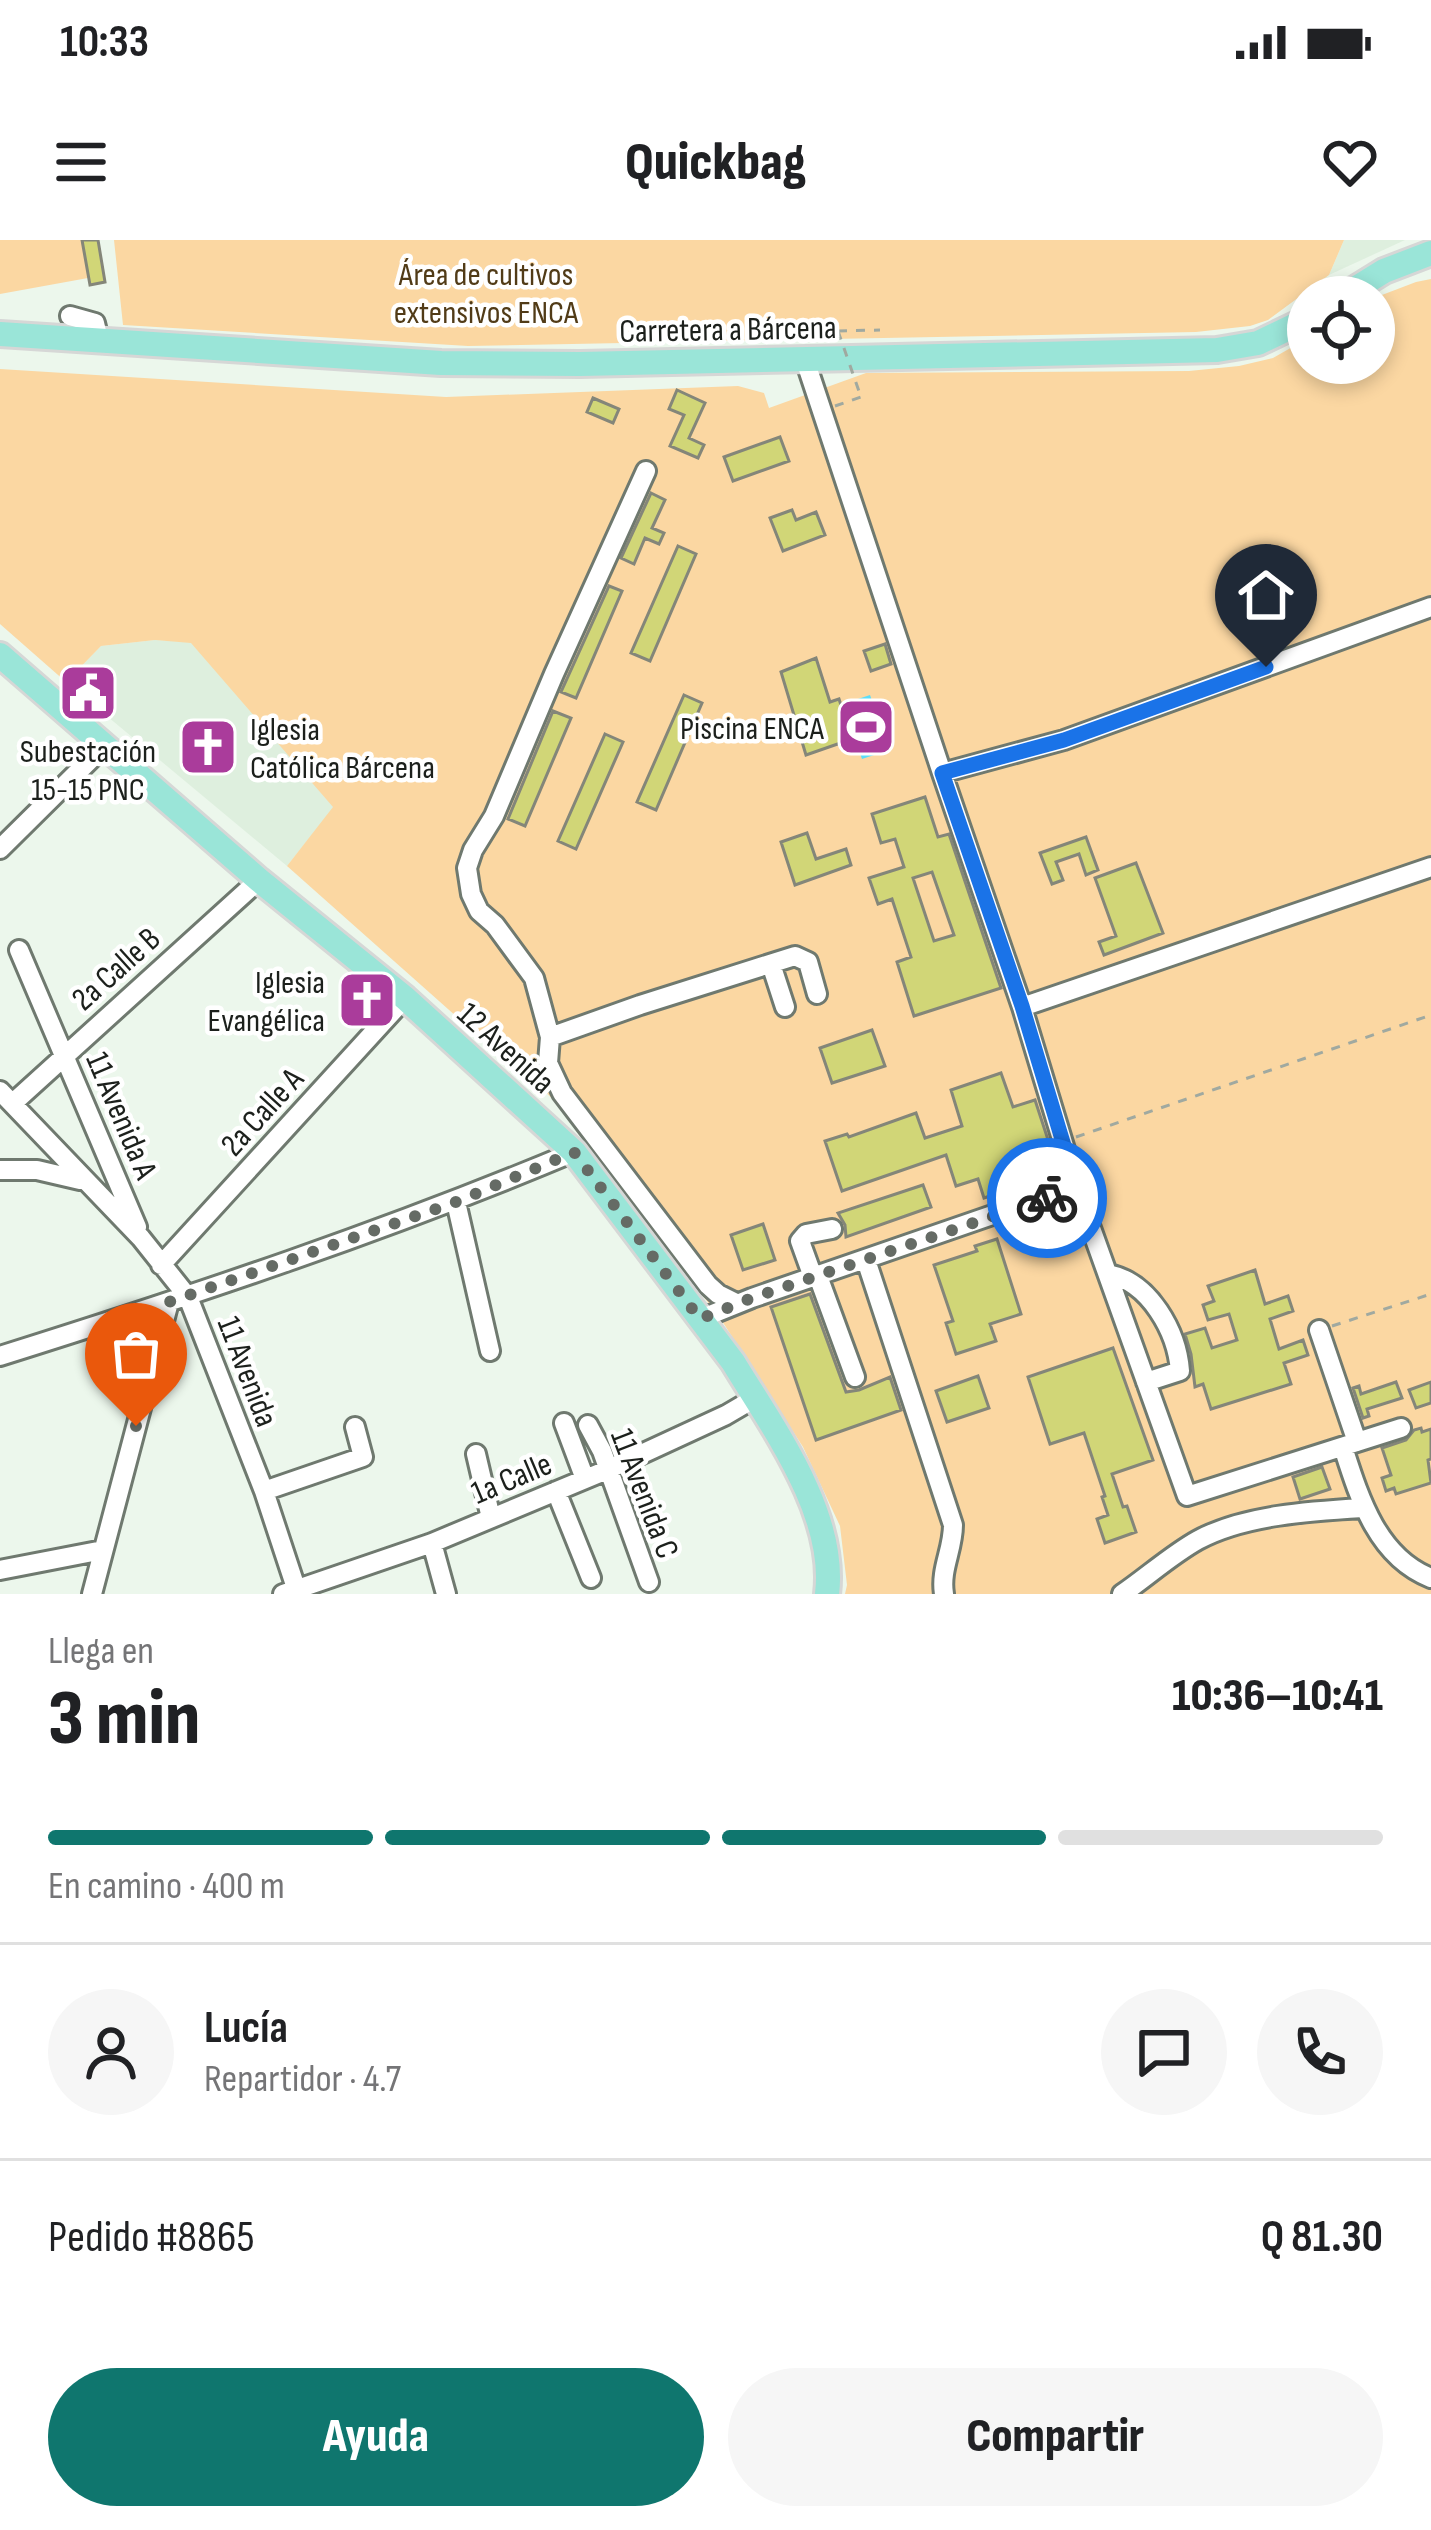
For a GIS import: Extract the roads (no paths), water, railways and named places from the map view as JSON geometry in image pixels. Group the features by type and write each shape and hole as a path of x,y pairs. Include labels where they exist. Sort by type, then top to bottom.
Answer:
{"main road":[{"path":"1376,276 1431,253"},
{"name":"Carretera a Bárcena","path":"0,334 441,363 580,364 1217,350 1258,343 1287,329"},
{"name":"12 Avenida","path":"0,655 259,880 404,998 574,1152 755,1398 818,1518 829,1555 827,1594"}],"street":[{"path":"70,316 95,322 99,340"},
{"path":"805,360 1022,1006 1077,1189 1187,1496 1401,1428"},
{"path":"646,471 467,868 479,911 495,925 534,979 550,1037 548,1063 562,1093 708,1285 736,1303"},
{"path":"942,773 1064,740 1431,608"},
{"path":"0,849 104,745"},
{"path":"1022,1006 1431,867"},
{"name":"2a Calle B","path":"4,1096 65,1053 259,880"},
{"name":"11 Avenida A","path":"20,950 141,1238"},
{"path":"550,1037 795,956 806,959 817,994"},
{"path":"770,964 785,1007"},
{"name":"2a Calle A","path":"161,1264 404,998"},
{"name":"11 Avenida","path":"4,1096 161,1264 264,1491 292,1592"},
{"path":"0,1356 179,1300 456,1202 574,1152"},
{"path":"0,1170 37,1170 85,1181"},
{"path":"700,1319 1077,1189"},
{"path":"456,1202 490,1351"},
{"path":"832,1229 806,1234 800,1241 855,1377"},
{"path":"866,1260 951,1517 944,1594"},
{"path":"1108,1274 1120,1276 1148,1297 1177,1354 1180,1371 1146,1382"},
{"path":"92,1594 179,1300"},
{"path":"1318,1330 1363,1508 1392,1552 1431,1578"},
{"name":"1a Calle","path":"292,1592 432,1543 607,1470 755,1398"},
{"path":"564,1423 585,1479"},
{"name":"11 Avenida C","path":"588,1425 602,1451 649,1582"},
{"path":"264,1491 363,1457 355,1427"},
{"path":"476,1454 491,1518"},
{"path":"556,1491 591,1578"},
{"path":"1122,1594 1199,1540 1222,1531 1297,1513 1363,1508"},
{"path":"432,1543 446,1594"},
{"path":"0,1570 104,1550"}],"water":[{"name":"Piscina ENCA","path":"870,695 889,750 862,759 843,704"}],"place":[{"name":"Subestación 15-15 PNC","path":"88,693"},
{"name":"Piscina ENCA","path":"866,727"},
{"name":"Iglesia Católica Bárcena","path":"208,747"},
{"name":"Iglesia Evangélica","path":"367,1000"}],"park label":[{"name":"Área de cultivos extensivos ENCA","path":"486,292"}]}
